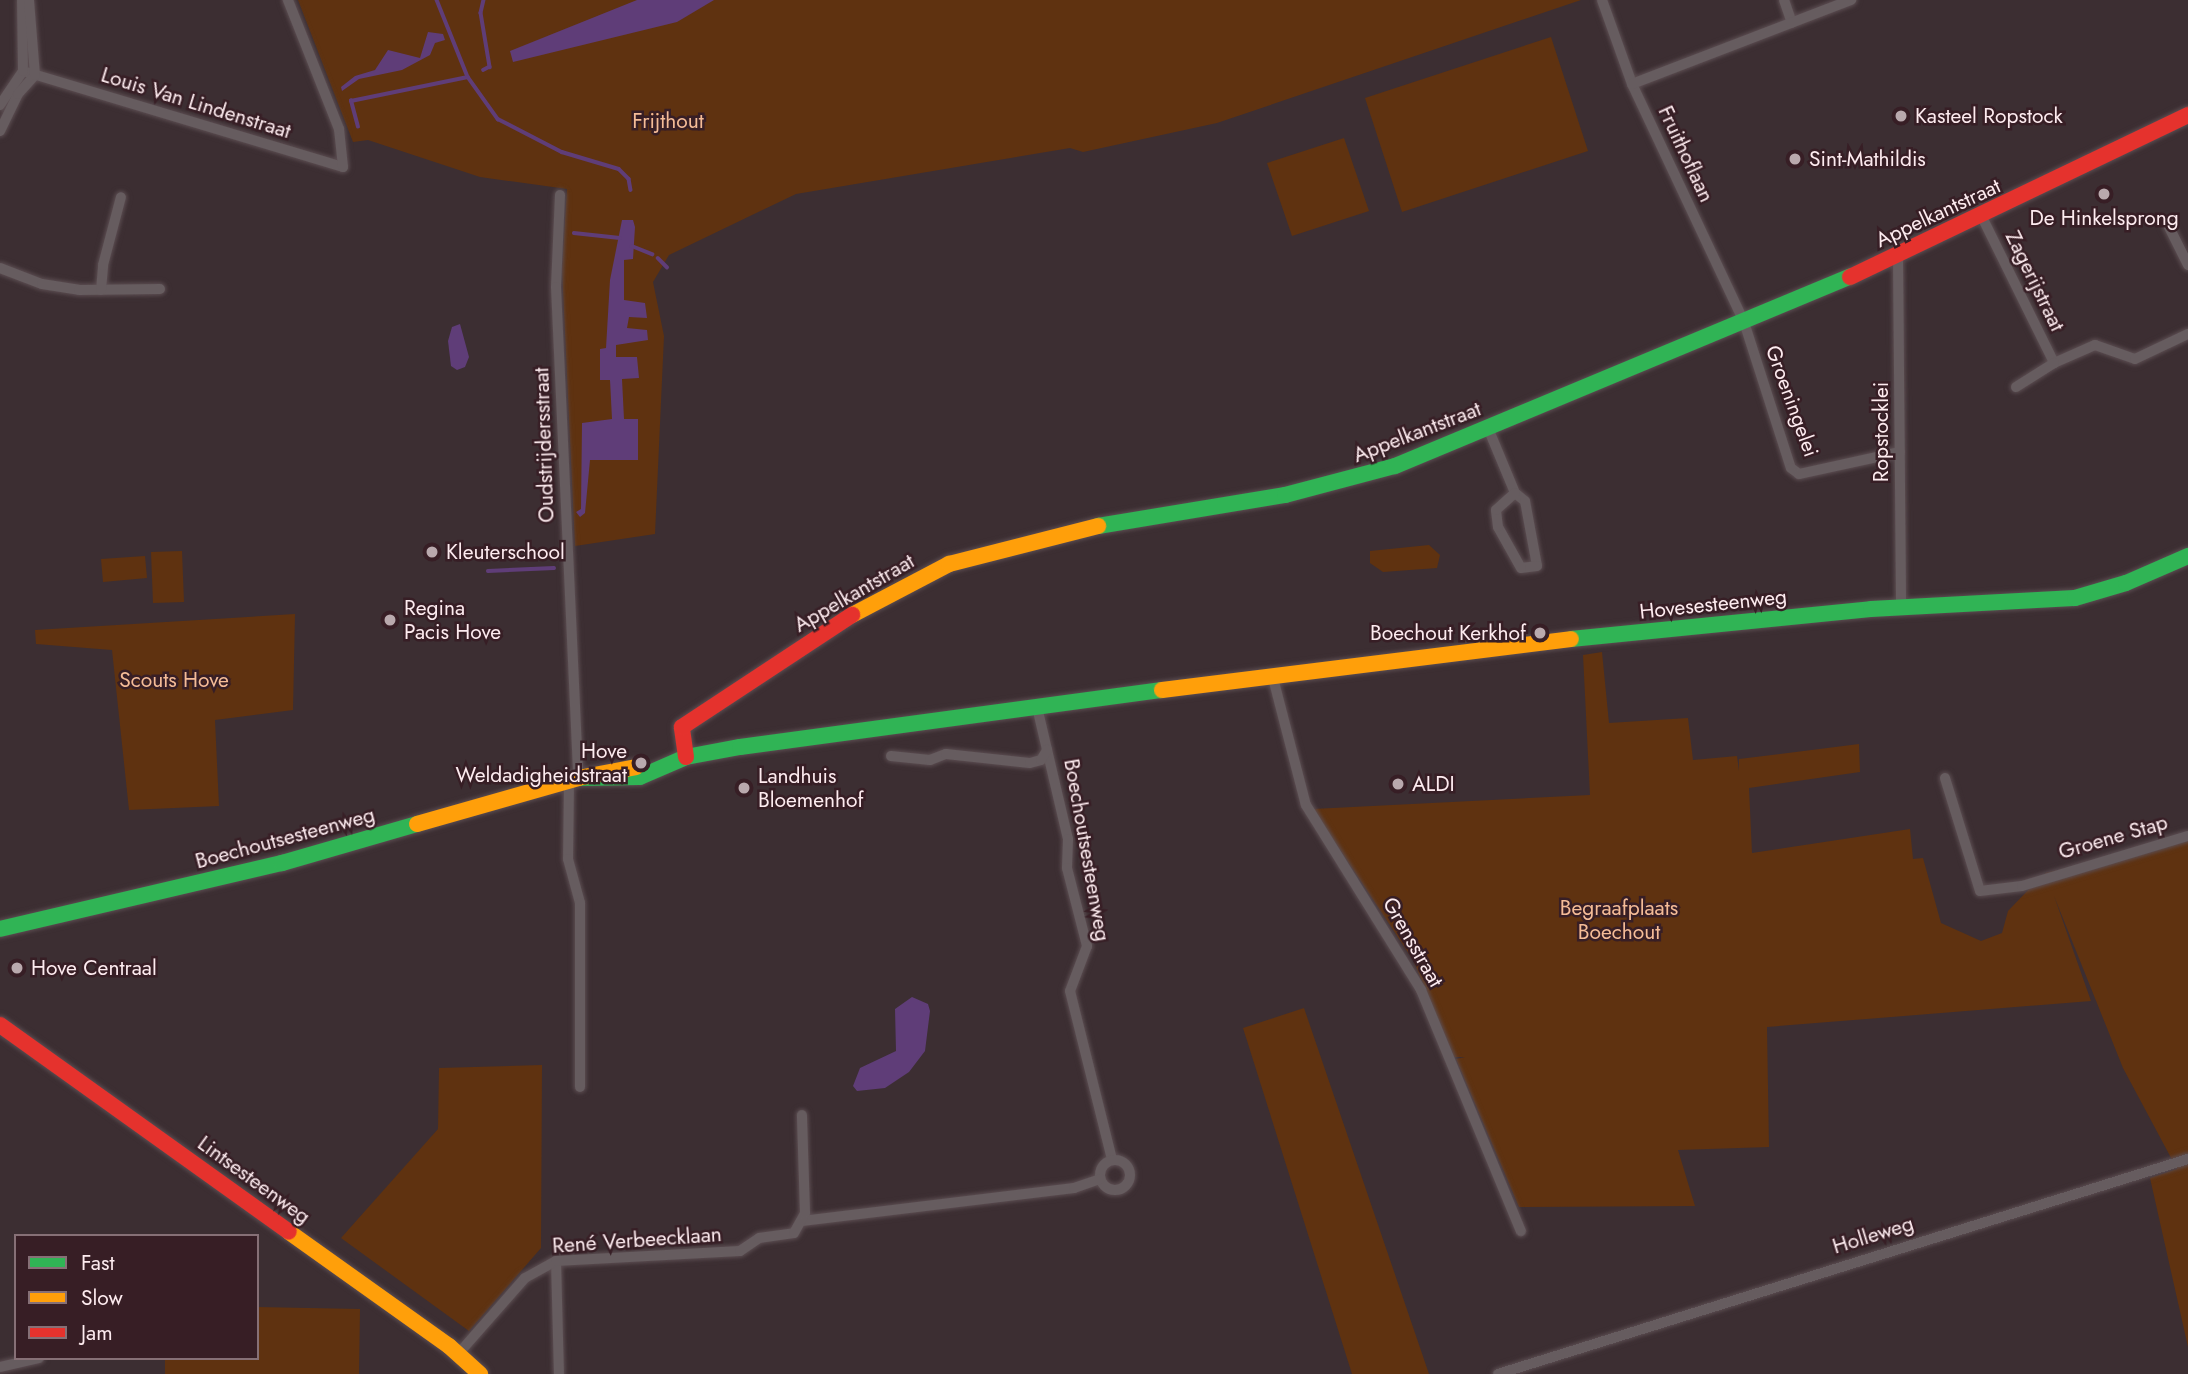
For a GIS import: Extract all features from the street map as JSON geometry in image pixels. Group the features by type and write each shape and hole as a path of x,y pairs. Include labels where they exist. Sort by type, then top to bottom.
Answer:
{"street":[{"path":"0,105 35,75 22,0"},
{"path":"0,131 23,71 29,0"},
{"name":"Louis Van Lindenstraat","path":"23,71 343,167 344,150 288,0"},
{"name":"Fruithoflaan","path":"1602,0 1632,84 1744,322"},
{"path":"1784,0 1793,23"},
{"path":"1632,84 1851,0"},
{"name":"Appelkantstraat","path":"683,758 682,727 861,609 949,564 1066,536 1079,529 1311,489 1395,466 1744,322 1898,255 1982,217 2188,115"},
{"name":"Oudstrijdersstraat","path":"560,195 556,287 574,779 568,859 580,903 580,1087"},
{"path":"102,290 103,265 121,197"},
{"name":"Zagerijstraat","path":"1982,217 2053,363"},
{"path":"2167,223 2188,265"},
{"name":"Ropstocklei","path":"1898,255 1901,608"},
{"path":"0,268 43,284 102,290 160,289"},
{"name":"Groeningelei","path":"1744,322 1791,468 1799,474 1900,452"},
{"name":"Zagerijstraat","path":"2016,387 2053,363 2095,345 2134,359 2188,334"},
{"path":"1488,428 1515,493 1525,501 1537,566 1521,568 1498,527 1496,510 1515,493"},
{"name":"Hovesesteenweg","path":"1237,681 1436,653 1901,608 2075,598 2126,583 2188,556"},
{"name":"Grensstraat","path":"1272,674 1306,806 1421,990 1521,1231"},
{"name":"Boechoutsesteenweg","path":"0,929 282,863 574,779 613,774 655,773 683,758 1237,681"},
{"name":"Boechoutsesteenweg","path":"1038,707 1068,839 1067,868 1087,946 1070,991 1112,1160 1127,1165 1128,1183 1111,1189 1100,1179"},
{"name":"Boechoutsesteenweg","path":"891,756 930,760 946,754 1030,763 1041,760 1047,750"},
{"name":"Groene Stap","path":"1945,778 1979,891 2022,886 2049,875 2188,836"},
{"name":"Lintsesteenweg","path":"0,1025 458,1353 480,1374"},
{"path":"802,1115 802,1221"},
{"name":"Holleweg","path":"1498,1374 2188,1159"},
{"path":"1100,1179 1101,1167 1112,1160"},
{"name":"René Verbeecklaan","path":"458,1353 526,1278 556,1261 740,1251 759,1238 794,1233 802,1221 1074,1188 1100,1179"},
{"path":"556,1261 559,1374"},
{"path":"0,1367 30,1360"}],"green space":[{"name":"Frijthout","path":"298,0 1581,0 1217,123 1083,152 1070,148 796,194 669,255 653,282 664,336 655,534 575,546 562,269 567,189 480,177 368,140 353,142"},
{"path":"1551,37 1588,151 1402,212 1365,98"},
{"path":"1344,138 1369,211 1292,236 1267,163"},
{"path":"1429,545 1440,555 1437,568 1383,572 1370,563 1370,551"},
{"path":"182,551 184,602 153,603 151,552"},
{"path":"145,556 147,578 103,582 101,559"},
{"name":"Scouts Hove","path":"295,614 293,710 215,720 219,806 129,810 112,650 36,644 35,630"},
{"name":"Begraafplaats Boechout","path":"1602,652 1609,723 1688,718 1693,760 1737,756 1739,771 1739,759 1859,744 1860,772 1749,788 1752,853 1910,829 1913,859 1923,858 1941,923 1981,941 2002,933 2008,911 2032,886 2047,879 2045,873 2188,840 2188,1347 2150,1178 2177,1169 2123,1068 2054,896 2091,1001 1767,1027 1769,1147 1678,1150 1695,1206 1519,1207 1456,1059 1465,1057 1454,1057 1413,960 1313,809 1590,795 1583,655"},
{"path":"1304,1008 1429,1374 1352,1374 1243,1028"},
{"path":"542,1065 541,1248 469,1331 341,1238 438,1129 439,1068"},
{"path":"259,1307 360,1309 359,1374 165,1374 165,1360 259,1360"}],"shaded area":[{"path":"637,0 714,0 677,22 513,62 510,51"},
{"path":"428,32 443,34 445,40 435,43 430,55 402,70 359,79 342,91 341,87 355,76 375,70 388,50 420,58"},
{"path":"622,220 633,220 635,227 633,259 624,260 624,300 645,303 647,318 629,317 627,328 647,330 648,340 616,345 616,357 637,357 639,378 622,379 624,419 638,419 638,460 590,460 585,513 580,517 576,512 581,509 582,423 612,419 610,380 600,380 600,349 606,348 610,280"},
{"path":"460,324 469,357 465,367 457,370 451,366 448,341 452,327"},
{"path":"912,997 928,1004 930,1011 925,1051 909,1072 885,1088 857,1091 853,1086 860,1068 896,1051 895,1009"}],"waterway":[{"path":"437,0 468,77"},
{"path":"484,0 481,13 490,67 484,70"},
{"path":"358,127 351,101 468,77 498,119 562,152 619,169 629,179 631,190"},
{"path":"574,233 620,238"},
{"path":"632,246 652,254"},
{"path":"658,258 667,267"},
{"path":"488,571 554,568"}],"traffic: fast":[{"path":"1098,526 1285,495 1395,466 1850,277"},
{"path":"1571,639 1871,609 2075,598 2126,583 2188,556"},
{"path":"578,778 640,777 686,757 740,747 1162,690"},
{"path":"0,929 282,863 417,824"}],"traffic: slow":[{"path":"852,615 949,564 1098,526"},
{"path":"1162,690 1571,639"},
{"path":"417,824 578,778 636,767"},
{"path":"289,1232 449,1346 480,1374"}],"traffic: jam":[{"path":"1850,277 2188,115"},
{"path":"686,757 682,727 852,615"},
{"path":"0,1025 289,1232"}],"place":[{"name":"Kasteel Ropstock","path":"1901,116"},
{"name":"Sint-Mathildis","path":"1795,159"},
{"name":"De Hinkelsprong","path":"2104,194"},
{"name":"Kleuterschool","path":"432,552"},
{"name":"Regina Pacis Hove","path":"390,620"},
{"name":"Boechout Kerkhof","path":"1540,633"},
{"name":"Hove Weldadigheidstraat","path":"641,763"},
{"name":"ALDI","path":"1398,784"},
{"name":"Landhuis Bloemenhof","path":"744,788"},
{"name":"Hove Centraal","path":"17,968"}]}
